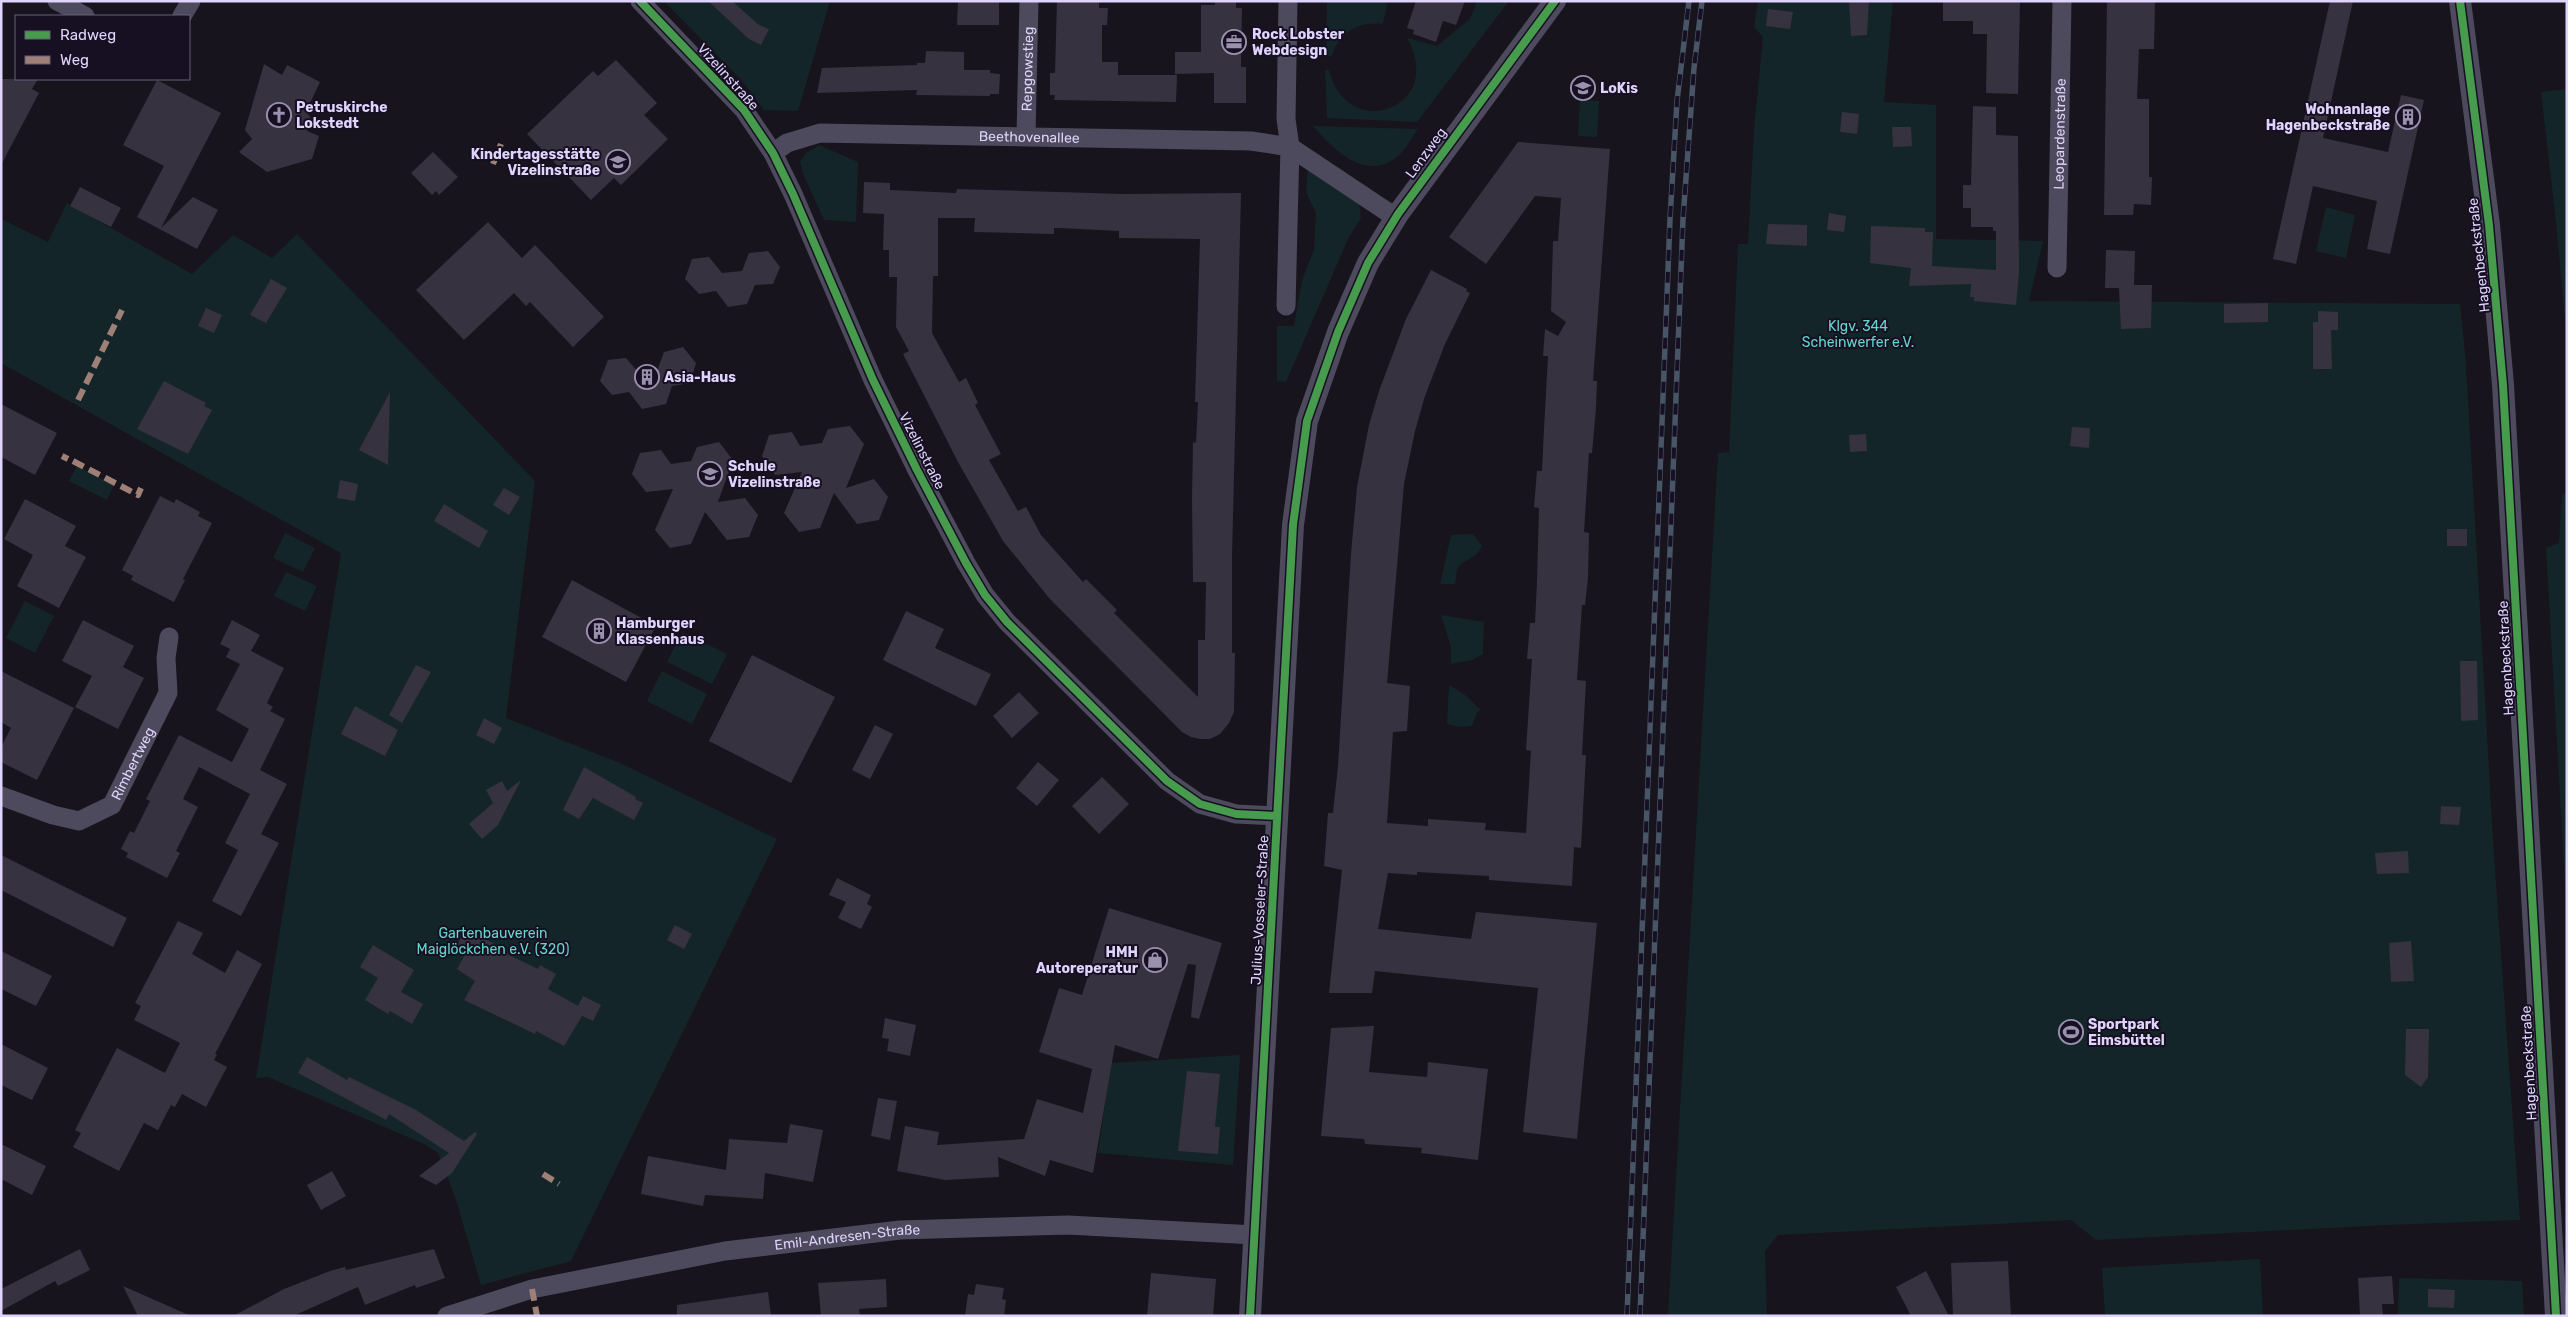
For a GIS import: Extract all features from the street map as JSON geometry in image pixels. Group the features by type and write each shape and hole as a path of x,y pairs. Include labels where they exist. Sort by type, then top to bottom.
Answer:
{"street":[{"path":"57,1 82,15"},
{"path":"183,15 191,1"},
{"name":"Vizelinstraße","path":"640,1 744,110 773,153 793,194 873,380 917,470 986,595 1007,622 1167,781 1200,804 1236,814 1277,816"},
{"name":"Repgowstieg","path":"1026,135 1029,1"},
{"path":"1286,306 1290,147 1286,119 1288,1"},
{"name":"Lenzweg","path":"1338,332 1368,263 1396,217 1555,1"},
{"name":"Leopardenstraße","path":"2057,268 2062,1"},
{"name":"Hagenbeckstraße","path":"2460,1 2489,225 2503,385 2556,1316"},
{"name":"Beethovenallee","path":"773,153 787,143 820,133 1026,135 1251,141 1290,147"},
{"path":"1290,147 1396,217"},
{"name":"Julius-Vosseler-Straße","path":"1250,1316 1283,676 1297,480 1307,421 1338,332"},
{"name":"Rimbertweg","path":"1,796 53,815 79,821 112,805 168,693 166,658 169,637"},
{"name":"Emil-Andresen-Straße","path":"448,1316 532,1289 708,1254 900,1230 1068,1225 1255,1235"}],"green space":[{"path":"664,1 830,1 798,111 764,110 743,82"},
{"path":"1327,1 1388,1 1383,24 1365,25 1350,30 1339,41 1331,57 1326,55"},
{"path":"1477,1 1509,1 1417,122 1327,118 1325,70 1329,70 1339,93 1354,106 1372,111 1390,108 1405,98 1414,83 1416,63 1407,38 1437,46 1470,19"},
{"name":"Klgv. 344 Scheinwerfer e.V.","path":"1758,1 1893,1 1884,102 1936,105 1936,239 2043,241 2029,301 2460,304 2466,364 2493,841 2520,1220 2096,1240 2071,1220 1778,1235 1765,1251 1767,1316 1668,1316 1718,453 1729,452 1738,244 1748,244 1754,129 1763,37 1754,27"},
{"path":"2567,89 2567,341 2541,92"},
{"path":"1580,100 1599,101 1597,137 1578,136"},
{"path":"1313,126 1418,129 1397,157 1385,164 1373,166 1362,165 1340,153"},
{"path":"819,145 858,162 856,222 824,220 804,176 800,162 806,153"},
{"path":"1308,169 1359,203 1361,218 1348,239 1286,382 1277,381 1277,326 1294,326 1302,280 1314,250 1316,213 1306,192"},
{"name":"Gartenbauverein Maiglöckchen e.V. (320)","path":"67,203 192,274 233,235 272,258 297,234 535,481 506,718 620,763 777,839 571,1261 481,1285 456,1200 438,1153 424,1144 268,1077 256,1078 341,553 1,363 1,219 48,242"},
{"path":"2326,207 2355,215 2346,258 2316,251"},
{"path":"77,466 114,485 107,500 69,481"},
{"path":"2567,492 2567,920 2546,548 2559,543 2562,495"},
{"path":"285,533 315,548 303,572 273,558"},
{"path":"1473,534 1482,546 1479,551 1460,565 1455,584 1440,584 1451,535"},
{"path":"286,572 317,586 305,611 274,596"},
{"path":"25,601 54,616 35,653 6,638"},
{"path":"1441,615 1484,622 1483,654 1472,660 1451,664 1451,647"},
{"path":"682,632 727,654 712,684 667,662"},
{"path":"662,671 707,694 692,724 647,701"},
{"path":"1449,685 1464,694 1481,710 1477,712 1472,726 1460,727 1447,724"},
{"path":"1240,1055 1233,1165 1098,1153 1111,1063"},
{"path":"2260,1259 2263,1316 2105,1316 2102,1268"},
{"path":"2399,1278 2522,1281 2524,1316 2398,1316"}],"building":[{"path":"708,1 732,1 759,25 769,29 761,45 749,39"},
{"path":"958,1 999,1 999,25 957,25"},
{"path":"1057,1 1099,1 1099,8 1108,8 1107,25 1102,25 1102,62 1118,62 1118,75 1177,75 1176,102 1054,100 1055,95 1050,95 1050,73 1055,73"},
{"path":"1215,1 1236,1 1236,8 1242,8 1241,67 1246,67 1246,103 1214,103 1214,73 1175,74 1175,52 1201,52 1201,5 1215,5"},
{"path":"1416,1 1465,1 1456,25 1443,21 1436,42 1413,34 1414,30 1407,28"},
{"path":"1849,1 1869,1 1867,35 1851,36"},
{"path":"1943,1 2020,1 2018,94 1986,93 1987,34 1973,34 1973,21 1943,21"},
{"path":"2107,1 2155,1 2154,49 2139,49 2137,99 2149,99 2149,177 2152,177 2151,205 2134,204 2133,215 2104,215"},
{"name":"Wohnanlage Hagenbeckstraße","path":"2330,1 2353,1 2323,138 2388,152 2401,95 2424,100 2390,254 2367,249 2377,201 2313,186 2296,264 2273,259"},
{"path":"1768,9 1793,12 1790,29 1766,26"},
{"path":"926,51 964,52 964,70 990,70 990,73 1000,74 999,94 990,94 990,96 916,95 917,90 817,93 822,68 917,65 917,63 925,63"},
{"path":"616,60 657,103 644,115 668,139 621,185 614,178 591,200 527,134 593,71 598,76"},
{"name":"Petruskirche Lokstedt","path":"264,64 282,75 287,65 320,82 310,103 304,109 313,121 307,131 319,136 312,159 267,172 239,152 252,139 245,130"},
{"path":"1,79 37,80 32,89 39,93 1,165"},
{"path":"157,80 221,113 161,228 193,197 218,210 197,249 137,217 164,166 123,145"},
{"path":"1973,106 1996,107 1996,135 2018,136 2019,272 2016,305 1974,301 1974,297 1970,297 1971,284 1909,286 1911,268 1870,263 1871,226 1925,228 1925,232 1933,232 1932,266 1996,270 1996,231 1993,231 1993,227 1971,227 1971,208 1963,208 1963,185 1971,185"},
{"path":"1842,112 1859,114 1857,134 1840,132"},
{"path":"1892,127 1911,127 1912,146 1893,147"},
{"path":"1518,142 1610,149 1593,381 1597,381 1596,408 1592,453 1589,453 1584,532 1589,533 1588,578 1585,605 1582,605 1577,680 1586,681 1582,755 1586,755 1581,848 1574,847 1572,886 1489,880 1489,876 1417,872 1417,875 1388,873 1378,929 1471,939 1476,912 1597,923 1577,1139 1523,1132 1538,988 1375,971 1372,993 1329,993 1342,870 1324,866 1328,813 1333,813 1338,766 1357,487 1369,425 1379,391 1406,319 1431,270 1467,289 1466,291 1470,293 1445,344 1425,396 1415,431 1404,484 1387,683 1410,686 1407,731 1393,732 1387,823 1428,826 1428,819 1486,823 1485,830 1526,833 1531,751 1526,750 1532,659 1527,659 1530,623 1535,623 1539,508 1534,507 1537,471 1542,471 1548,356 1543,356 1545,329 1558,336 1566,322 1551,311 1553,241 1558,241 1561,198 1535,196 1486,264 1449,237"},
{"path":"433,152 458,177 439,195 436,191 432,195 411,173"},
{"path":"864,182 890,183 890,190 956,193 957,189 1123,194 1241,193 1232,556 1232,653 1235,653 1234,712 1229,723 1220,734 1210,739 1200,739 1182,732 1049,598 1003,541 958,462 903,354 909,351 896,327 897,277 889,277 889,250 883,250 884,214 863,213","holes":["938,218 975,218 974,232 1054,234 1054,228 1060,228 1119,231 1119,238 1200,239 1195,402 1198,402 1196,443 1193,442 1193,582 1206,582 1205,640 1198,640 1198,697 1114,613 1117,610 1086,579 1083,582 1041,535 1026,507 1018,511 989,460 1001,454 975,405 978,403 966,378 959,382 932,333 933,276 938,276"]},
{"path":"80,187 121,208 111,227 70,206"},
{"path":"1829,213 1846,216 1844,232 1827,230"},
{"path":"488,222 522,258 535,245 604,317 573,347 530,302 526,306 514,293 464,340 416,290"},
{"path":"1768,224 1807,225 1807,246 1766,244"},
{"path":"2106,250 2135,251 2134,285 2152,285 2151,328 2121,329 2119,288 2105,288"},
{"path":"768,251 780,267 773,284 755,285 747,304 728,307 716,291 699,294 685,279 692,259 709,257 722,273 742,271 749,253"},
{"path":"271,279 287,288 266,323 250,315"},
{"path":"2268,303 2268,322 2224,323 2224,304"},
{"path":"206,308 222,315 214,333 198,326"},
{"path":"2318,311 2338,312 2338,330 2331,330 2332,369 2313,369 2313,322 2318,322"},
{"name":"Asia-Haus","path":"683,347 696,363 690,383 672,386 666,404 642,409 629,392 612,395 600,381 608,360 626,358 651,387 664,352"},
{"path":"164,381 206,403 204,406 212,410 188,454 137,429"},
{"path":"390,392 388,465 359,450"},
{"path":"1,404 57,433 35,475 1,457"},
{"path":"850,426 864,444 846,488 874,479 888,497 879,520 857,524 834,493 820,528 799,532 784,513 802,472 775,475 762,456 769,435 792,432 800,446 822,443 828,429"},
{"path":"2072,427 2090,428 2089,448 2070,446"},
{"path":"1866,434 1867,451 1850,452 1849,435"},
{"path":"719,442 733,460 718,502 745,498 758,515 749,537 727,540 705,512 691,544 670,548 655,530 673,489 646,492 632,474 640,453 661,450 671,464 691,461 697,447"},
{"path":"340,480 358,484 355,501 337,498"},
{"path":"504,488 520,497 509,515 493,505"},
{"path":"160,496 174,503 176,499 200,512 198,516 212,523 183,579 185,580 174,602 131,580 133,576 122,570"},
{"path":"25,499 76,526 65,546 86,557 59,608 17,586 33,555 4,539"},
{"path":"444,504 488,531 479,548 434,521"},
{"path":"2447,529 2467,529 2467,546 2447,546"},
{"name":"Hamburger Klassenhaus","path":"572,580 656,626 626,682 542,637"},
{"path":"906,611 944,629 935,648 991,674 976,706 883,660"},
{"path":"83,620 134,646 123,667 144,678 118,729 75,707 92,676 62,661"},
{"path":"232,620 260,635 251,651 284,668 267,703 273,707 270,711 285,719 260,770 287,784 261,834 279,843 241,916 212,901 238,850 225,843 250,794 199,767 183,799 198,807 176,851 180,853 167,878 126,857 128,853 121,849 130,831 134,833 150,801 146,799 179,735 232,762 249,729 216,710 240,664 226,657 230,649 220,644"},
{"path":"752,655 835,697 791,783 709,741"},
{"path":"2460,661 2477,661 2478,720 2461,721"},
{"path":"416,665 431,672 402,723 389,715"},
{"path":"1,671 74,708 37,780 1,762 1,747 11,728 1,722"},
{"path":"1019,692 1039,713 1012,738 993,716"},
{"path":"355,706 398,730 385,756 341,734"},
{"path":"484,718 502,728 494,744 476,735"},
{"path":"875,725 893,734 870,779 852,770"},
{"path":"1038,762 1059,780 1037,806 1016,788"},
{"path":"584,767 643,803 634,820 593,798 579,819 563,810"},
{"path":"1102,777 1129,804 1099,834 1072,806"},
{"path":"521,780 498,825 482,839 469,824 493,803 486,790 502,781 507,791"},
{"path":"2441,806 2461,807 2459,825 2440,824"},
{"path":"2408,851 2409,873 2377,874 2375,853"},
{"path":"1,855 127,918 113,947 1,890"},
{"path":"837,878 871,895 867,904 872,907 861,929 838,918 846,902 829,895"},
{"path":"1109,908 1222,943 1199,1019 1191,1017 1196,965 1188,964 1158,1059 1115,1045 1093,1173 1050,1160 1045,1176 998,1157 999,1177 945,1180 897,1171 905,1126 939,1132 937,1145 1024,1139 1037,1099 1083,1113 1092,1069 1039,1052 1059,988 1082,995"},
{"path":"178,921 203,933 192,954 225,973 237,950 262,964 215,1054 217,1054 214,1060 227,1067 206,1107 182,1094 175,1107 171,1105 158,1130 144,1123 119,1171 73,1147 81,1133 75,1130 117,1048 165,1073 180,1043 134,1020 141,1006 135,1003"},
{"path":"675,925 692,934 684,949 667,940"},
{"path":"466,929 502,948 501,951 538,969 540,965 556,974 548,989 578,1006 583,996 601,1005 593,1021 582,1016 564,1046 536,1031 535,1034 464,1000 475,981 457,969 467,951 457,945"},
{"path":"2411,941 2414,981 2391,982 2389,943"},
{"path":"373,945 414,970 401,992 423,1004 412,1024 390,1011 388,1014 365,1000 378,978 360,967"},
{"path":"1,951 52,976 36,1006 1,989"},
{"path":"885,1018 916,1025 910,1056 887,1051 889,1039 882,1038"},
{"path":"1374,1026 1369,1072 1427,1077 1428,1062 1488,1069 1478,1160 1421,1153 1422,1148 1365,1144 1364,1139 1321,1136 1331,1028"},
{"path":"2406,1029 2429,1029 2428,1077 2421,1087 2405,1075"},
{"path":"1,1044 48,1068 32,1100 1,1085"},
{"path":"307,1057 347,1080 349,1077 416,1110 464,1141 475,1132 477,1134 452,1173 436,1185 419,1176 449,1153 389,1114 386,1120 298,1073"},
{"path":"1187,1071 1220,1074 1215,1127 1220,1127 1218,1154 1178,1151"},
{"path":"878,1098 897,1101 890,1140 871,1136"},
{"path":"790,1124 823,1130 813,1182 765,1173 763,1199 705,1195 703,1206 641,1194 648,1156 726,1170 729,1139 787,1143"},
{"path":"1,1144 46,1166 32,1195 1,1179"},
{"path":"332,1171 346,1196 321,1210 307,1185"},
{"path":"80,1249 90,1270 58,1286 55,1281 1,1311 1,1289"},
{"path":"434,1249 445,1278 416,1288 415,1285 365,1305 358,1287 293,1316 233,1316 284,1289 330,1271 345,1267 346,1270"},
{"path":"2008,1261 2011,1316 1953,1316 1951,1263"},
{"path":"1926,1271 1949,1316 1911,1316 1896,1287"},
{"path":"1151,1273 1216,1279 1213,1316 1147,1316"},
{"path":"2392,1276 2394,1304 2382,1304 2383,1316 2360,1316 2358,1278"},
{"path":"886,1279 887,1307 859,1309 860,1316 821,1316 818,1283"},
{"path":"976,1284 1004,1288 1002,1299 1006,1300 1004,1316 965,1316 968,1294 974,1295"},
{"path":"123,1286 191,1316 138,1316"},
{"path":"2428,1289 2455,1290 2454,1308 2428,1307"},
{"path":"768,1292 771,1316 677,1316 677,1305"}],"railway":[{"path":"1627,1316 1670,219 1677,101 1689,1"},
{"path":"1640,1316 1683,219 1694,68 1702,1"}],"marked path":[{"path":"493,164 501,144"},
{"path":"78,400 122,310"},
{"path":"62,456 68,459"},
{"path":"73,461 138,495 141,488"},
{"path":"543,1174 559,1184"},
{"path":"532,1289 537,1316"}],"cycle path":[{"path":"640,1 744,110 773,153 793,194 873,380 917,470 985,595 1007,622 1167,781 1200,804 1236,814 1277,816"},
{"path":"1250,1316 1293,525 1307,421 1338,332 1368,263 1398,214 1555,1"},
{"path":"2460,1 2489,225 2503,385 2556,1316"}],"place":[{"name":"Rock Lobster Webdesign","path":"1234,42"},
{"name":"LoKis","path":"1583,88"},
{"name":"Petruskirche Lokstedt","path":"279,115"},
{"name":"Wohnanlage Hagenbeckstraße","path":"2408,117"},
{"name":"Kindertagesstätte Vizelinstraße","path":"618,162"},
{"name":"Asia-Haus","path":"647,377"},
{"name":"Schule Vizelinstraße","path":"710,474"},
{"name":"Hamburger Klassenhaus","path":"599,631"},
{"name":"HMH Autoreperatur","path":"1155,960"},
{"name":"Sportpark Eimsbüttel","path":"2071,1032"}]}
